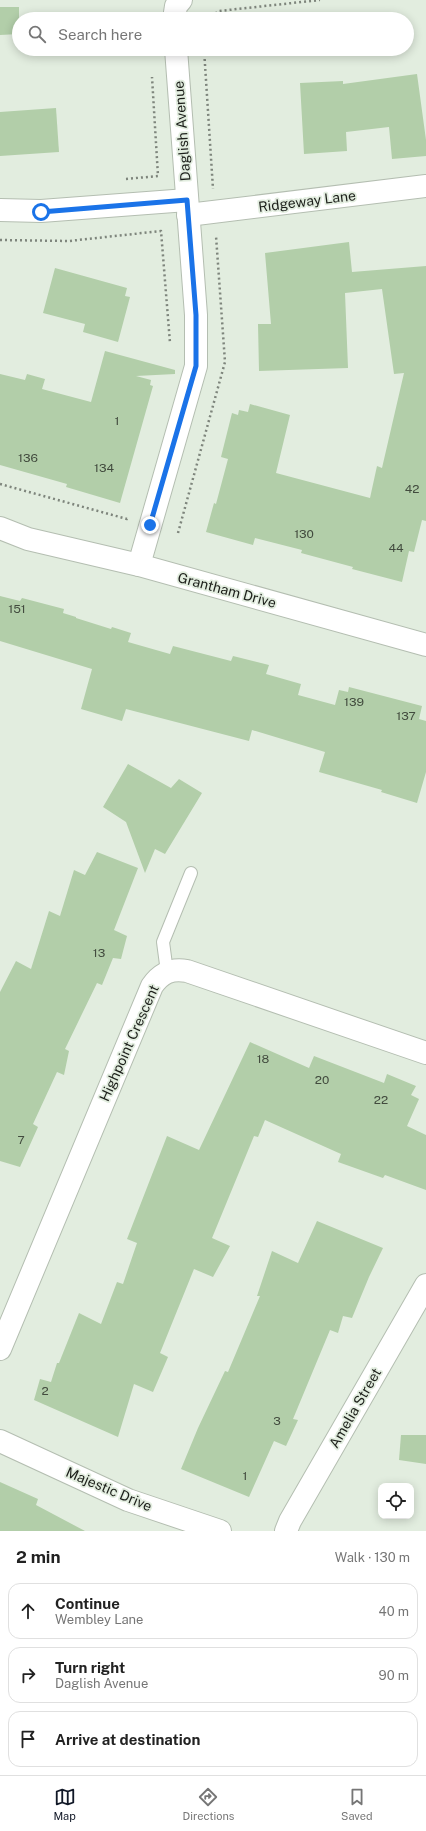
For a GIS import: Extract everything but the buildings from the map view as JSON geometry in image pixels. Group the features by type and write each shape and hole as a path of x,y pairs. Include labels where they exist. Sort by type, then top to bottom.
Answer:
{"street":[{"path":"175,12 176,6 180,0"},
{"name":"Daglish Avenue","path":"139,566 196,366 196,315 177,56"},
{"name":"Ridgeway Lane","path":"0,210 41,212 188,207 426,186"},
{"name":"Grantham Drive","path":"0,528 28,539 139,566 426,645"},
{"name":"Grantham Drive","path":"0,542 28,539"},
{"name":"Highpoint Crescent","path":"0,1349 152,986 159,976 177,969 187,971 426,1053"},
{"name":"Amelia Street","path":"286,1531 290,1521 426,1285"},
{"name":"Majestic Drive","path":"0,1440 128,1500 220,1531"}],"lane":[{"path":"167,972 163,942 191,873"}],"path":[{"path":"218,12 320,0"},
{"path":"152,73 158,176"},
{"path":"0,240 69,241 161,231 171,346"},
{"path":"0,484 127,519 130,512"}],"route":[{"path":"41,212 187,200 196,315 196,366 150,525"}]}
